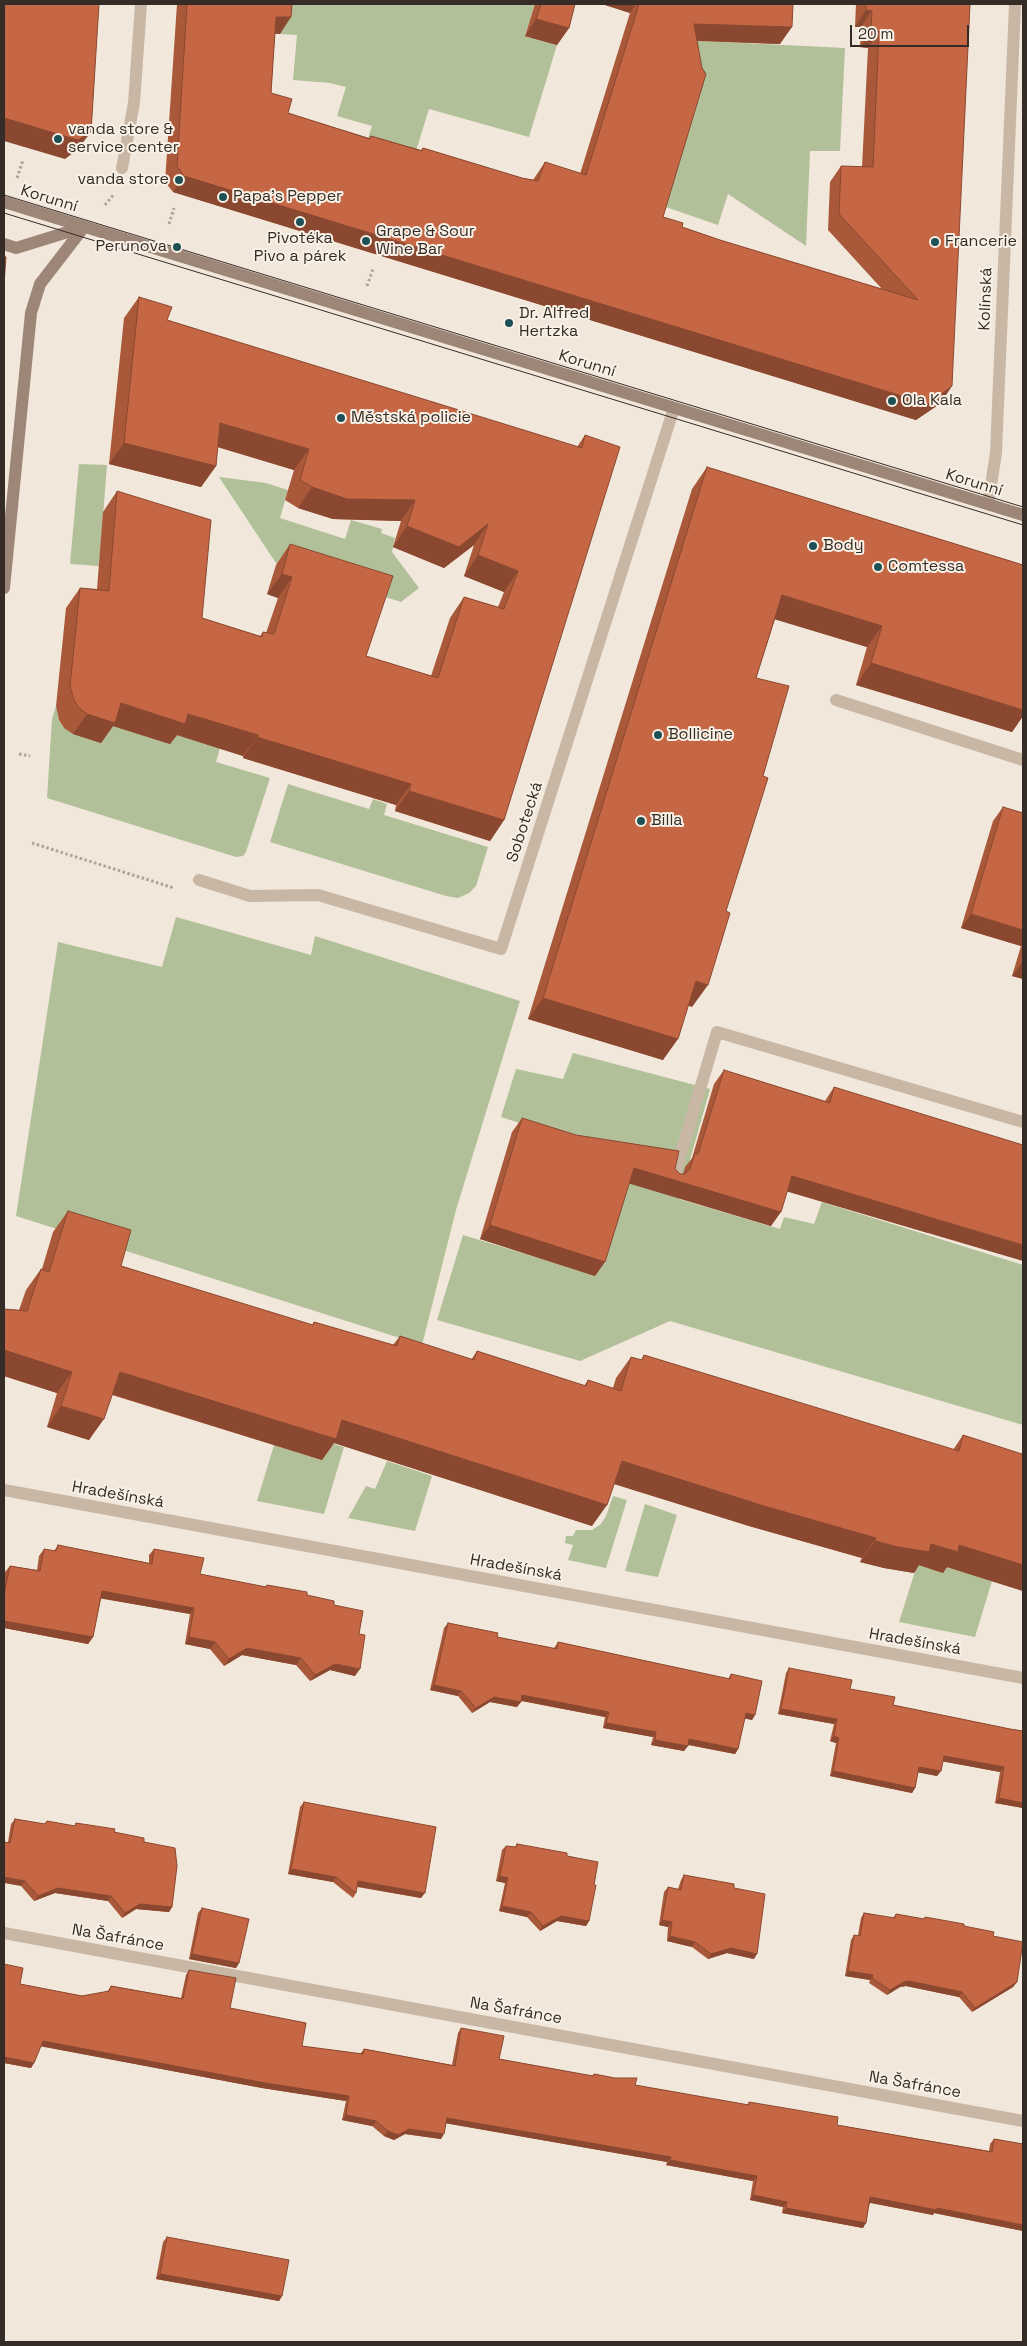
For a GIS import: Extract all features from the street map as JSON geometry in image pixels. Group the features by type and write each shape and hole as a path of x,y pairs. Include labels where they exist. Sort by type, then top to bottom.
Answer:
{"street":[{"path":"122,168 134,103 141,4"},
{"name":"Kolínská","path":"988,504 996,453 1015,4"},
{"name":"Korunní","path":"4,202 1023,515"},
{"path":"4,588 31,313 40,284 84,227"},
{"name":"Korunní","path":"4,244 16,248 84,227"},
{"name":"Sobotecká","path":"199,880 250,896 318,895 501,949 674,408"},
{"path":"836,700 1023,760"},
{"path":"673,1180 717,1032 1023,1122"},
{"name":"Hradešínská","path":"4,1490 1023,1678"},
{"name":"Na Šafránce","path":"4,1934 1023,2121"}],"path":[{"path":"84,227 117,191 122,168"},
{"path":"168,230 174,208"},
{"path":"366,289 373,269"},
{"path":"19,754 30,756"},
{"path":"32,843 175,888"}],"green space":[{"path":"281,4 535,4 525,35 557,45 529,137 429,109 411,167 363,153 372,126 337,116 346,87 330,83 293,80 297,35 280,34"},
{"path":"682,40 845,48 840,151 810,151 806,246 728,194 718,225 660,205"},
{"path":"79,464 107,465 99,566 70,564"},
{"path":"219,477 266,483 288,490 280,518 345,539 351,520 382,529 381,533 395,538 392,552 419,588 401,602 276,563"},
{"path":"56,706 60,722 64,728 106,724 174,734 220,748 216,762 270,778 246,852 243,856 236,857 47,798 52,719"},
{"path":"288,784 369,809 373,799 387,804 384,815 488,847 476,886 469,893 458,898 446,896 270,842"},
{"path":"176,917 311,955 315,936 520,1001 456,1210 422,1345 16,1216 58,942 162,967"},
{"path":"573,1053 710,1089 679,1199 780,1229 784,1217 814,1224 822,1202 1023,1265 1023,1425 670,1321 580,1361 437,1320 463,1235 595,1275 631,1159 501,1117 516,1069 563,1079"},
{"path":"327,1442 344,1447 324,1514 257,1501 274,1445 322,1460"},
{"path":"387,1461 432,1476 415,1531 348,1518 366,1486 375,1489"},
{"path":"613,1496 627,1500 606,1568 568,1560 573,1545 565,1543 566,1536 573,1536 576,1530 592,1530 601,1524"},
{"path":"645,1504 677,1515 658,1577 625,1571"},
{"path":"917,1565 945,1566 992,1581 975,1637 899,1622"}],"building":[{"path":"4,4 99,4 91,132 78,140 4,118"},
{"path":"187,4 292,4 291,17 276,17 271,93 292,99 288,113 370,139 371,136 422,151 423,148 522,178 538,181 545,162 586,175 639,4 793,4 792,27 694,24 702,68 706,74 663,217 683,223 682,227 720,240 918,300 839,214 841,166 873,167 879,31 871,31 872,11 866,10 866,4 970,4 952,386 928,404 184,176 177,166"},
{"path":"541,4 575,4 569,28 536,19"},
{"path":"4,256 6,257 4,284"},
{"path":"139,297 172,307 167,320 582,448 585,435 620,447 504,820 409,791 411,784 188,714 185,724 121,703 115,723 87,714 79,708 74,700 70,686 80,588 109,591 117,491 211,520 202,618 262,637 263,632 274,634 292,577 282,574 290,544 393,576 366,656 438,678 464,597 504,609 518,571 478,555 488,524 459,547 407,526 415,500 347,499 312,487 300,480 309,449 220,423 216,466 124,443"},
{"path":"707,467 1023,565 1023,710 871,663 882,626 782,595 756,678 789,686 763,776 768,778 726,911 730,913 708,985 696,981 678,1039 543,998"},
{"path":"1003,807 1023,813 1023,930 971,914"},
{"path":"724,1070 830,1103 834,1087 1023,1145 1023,1245 792,1176 781,1212 634,1168 605,1262 490,1225 522,1118 576,1135 679,1151 675,1169 680,1174 685,1174 690,1169 695,1153 698,1154"},
{"path":"68,1211 131,1230 121,1266 313,1325 314,1322 397,1346 400,1336 474,1360 477,1351 586,1386 588,1380 621,1391 631,1357 642,1360 644,1355 959,1451 963,1435 1022,1454 1023,1565 959,1545 958,1552 931,1544 929,1552 898,1547 875,1541 876,1538 764,1506 622,1461 607,1505 342,1420 336,1439 120,1372 104,1419 61,1406 72,1372 4,1350 4,1309 27,1311 41,1269 49,1272"},
{"path":"58,1545 152,1564 154,1549 204,1558 200,1574 266,1587 267,1585 307,1592 307,1595 334,1601 334,1605 363,1611 359,1634 365,1635 360,1669 335,1664 315,1675 301,1658 247,1648 229,1659 215,1642 189,1637 194,1608 102,1591 93,1637 4,1621 4,1594 10,1566 40,1571 44,1549 56,1551"},
{"path":"448,1623 498,1633 497,1637 557,1649 558,1642 730,1679 731,1674 762,1681 755,1715 746,1713 738,1749 689,1739 688,1746 655,1740 656,1732 606,1723 609,1712 522,1695 521,1702 494,1697 476,1708 461,1691 434,1685"},
{"path":"789,1668 852,1680 850,1689 895,1697 893,1705 1023,1731 1023,1803 999,1798 1004,1767 944,1756 941,1771 919,1767 915,1788 833,1771 839,1738 834,1736 837,1719 781,1709"},
{"path":"304,1802 436,1827 425,1893 358,1881 356,1893 336,1877 291,1869"},
{"path":"15,1819 45,1824 47,1821 75,1826 76,1823 115,1829 114,1832 144,1838 144,1842 175,1848 177,1866 172,1907 140,1904 125,1913 111,1896 58,1888 38,1896 25,1881 4,1877 4,1842 10,1843"},
{"path":"517,1844 567,1853 567,1856 598,1862 589,1921 561,1916 543,1926 531,1912 502,1906 508,1878 500,1876 506,1846 516,1847"},
{"path":"684,1875 734,1884 734,1888 765,1894 757,1954 731,1948 711,1954 695,1942 670,1936 672,1922 662,1920 668,1887 681,1890"},
{"path":"202,1908 249,1919 239,1963 192,1954"},
{"path":"864,1913 895,1918 896,1914 924,1919 925,1917 964,1924 964,1926 994,1932 993,1936 1023,1942 1017,1982 975,2008 962,1992 909,1981 890,1990 872,1978 873,1975 848,1971 854,1935 860,1936"},
{"path":"4,1964 23,1968 20,1984 82,1996 109,1991 111,1986 183,1999 189,1970 236,1978 230,2008 306,2023 302,2046 363,2054 364,2049 455,2066 461,2028 504,2036 499,2059 593,2076 594,2074 615,2078 637,2078 635,2085 749,2105 749,2102 838,2117 837,2125 992,2152 994,2139 1023,2144 1023,2225 870,2197 866,2223 786,2208 787,2202 753,2195 757,2176 670,2160 671,2157 447,2118 444,2134 409,2129 398,2135 388,2131 376,2121 346,2115 349,2096 265,2083 43,2041 34,2063 4,2057"},
{"path":"167,2237 289,2260 282,2296 160,2274"}],"tram line":[{"path":"4,195 1023,507"},
{"path":"4,213 1023,525"}],"place":[{"name":"vanda store & service center","path":"58,139"},
{"name":"vanda store","path":"179,180"},
{"name":"Papa's Pepper","path":"223,197"},
{"name":"Pivotéka Pivo a párek","path":"300,222"},
{"name":"Grape & Sour Wine Bar","path":"366,241"},
{"name":"Francerie","path":"935,242"},
{"name":"Perunova","path":"177,247"},
{"name":"Dr. Alfred Hertzka","path":"509,323"},
{"name":"Ola Kala","path":"892,401"},
{"name":"Městská policie","path":"341,418"},
{"name":"Body","path":"813,546"},
{"name":"Comtessa","path":"878,567"},
{"name":"Bollicine","path":"658,735"},
{"name":"Billa","path":"641,821"}]}
